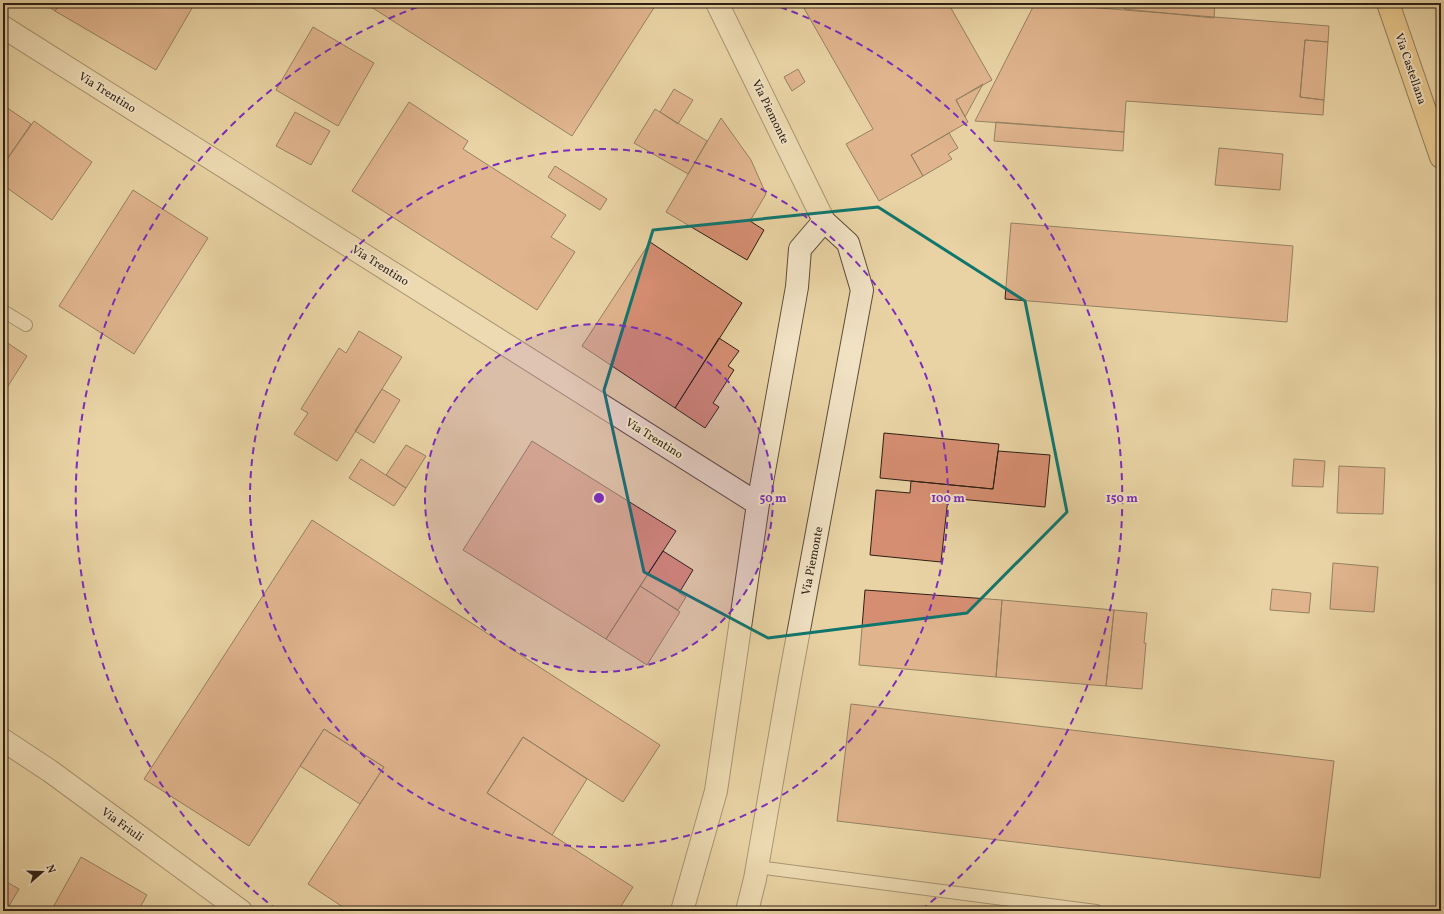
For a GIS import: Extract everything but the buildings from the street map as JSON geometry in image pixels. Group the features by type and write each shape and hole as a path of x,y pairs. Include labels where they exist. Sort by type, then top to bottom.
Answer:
{"main road":[{"name":"Via Castellana","path":"1388,3 1441,157"}],"street":[{"name":"Via Piemonte","path":"717,3 824,221 848,243 862,290 790,678 757,867 747,911"},
{"name":"Via Trentino","path":"3,27 758,504"},
{"path":"682,911 716,791 758,504 796,287 800,249 824,221"},
{"name":"Via Friuli","path":"3,740 50,771 241,911"}],"lane":[{"path":"3,311 26,325"},
{"path":"757,867 1096,911"}],"highlighted area":[{"path":"878,207 1025,301 1067,512 967,613 768,638 644,572 604,390 653,230"}]}
